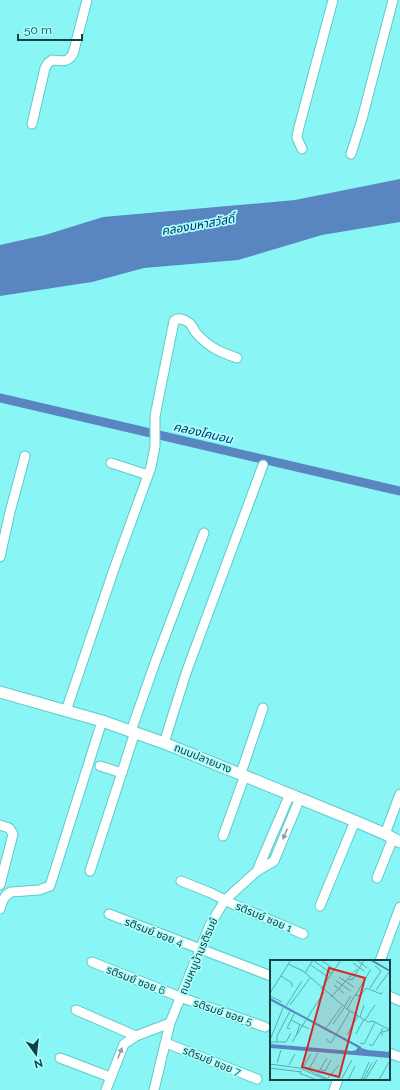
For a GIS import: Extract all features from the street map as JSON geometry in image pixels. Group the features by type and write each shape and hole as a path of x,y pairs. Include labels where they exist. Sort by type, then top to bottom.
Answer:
{"street":[{"path":"32,124 48,63 52,60 66,61 70,59 73,54 87,0"},
{"path":"302,149 297,138 298,131 333,0"},
{"path":"351,154 362,119 393,0"},
{"path":"66,711 153,458 156,439 154,426 160,386 174,321 176,319 180,319 190,322 198,335 217,351 237,358"},
{"path":"0,557 25,456"},
{"path":"111,463 148,475"},
{"path":"164,743 186,673 263,465"},
{"path":"90,871 122,773 133,732 156,660 204,533"},
{"name":"ถนนปลายบาง","path":"0,692 102,721 164,743 243,774 393,838"},
{"path":"223,836 263,708"},
{"path":"0,909 7,894 11,892 39,890 50,886 102,721"},
{"path":"100,766 122,773"},
{"path":"377,878 393,838 400,794"},
{"name":"ถนนหมูบ้านรติรมย์","path":"154,1090 170,1024 210,925 225,900 257,871 274,861 295,796"},
{"path":"320,906 355,821"},
{"path":"0,825 9,828 12,834 0,885 7,894"},
{"name":"รติรมย์ ซอย 1","path":"181,881 303,934"},
{"path":"380,960 400,907"},
{"name":"รติรมย์ ซอย 4","path":"109,914 270,976"},
{"name":"รติรมย์ ซอย 6","path":"92,962 180,997"},
{"path":"390,996 400,1001"},
{"name":"รติรมย์ ซอย 5","path":"180,997 265,1027"},
{"path":"76,1010 136,1036"},
{"path":"106,1090 124,1044 136,1036 170,1024"},
{"name":"รติรมย์ ซอย 7","path":"166,1042 257,1080"},
{"path":"390,1053 400,1057"},
{"path":"60,1058 110,1077"},
{"path":"334,1090 338,1080"}],"water":[{"name":"คลองมหาสวัสดิ์","path":"400,179 400,222 322,235 238,260 144,268 92,282 0,296 0,245 45,235 103,217 295,200"}],"waterway":[{"name":"คลองโคนอน","path":"0,398 400,491"}]}
